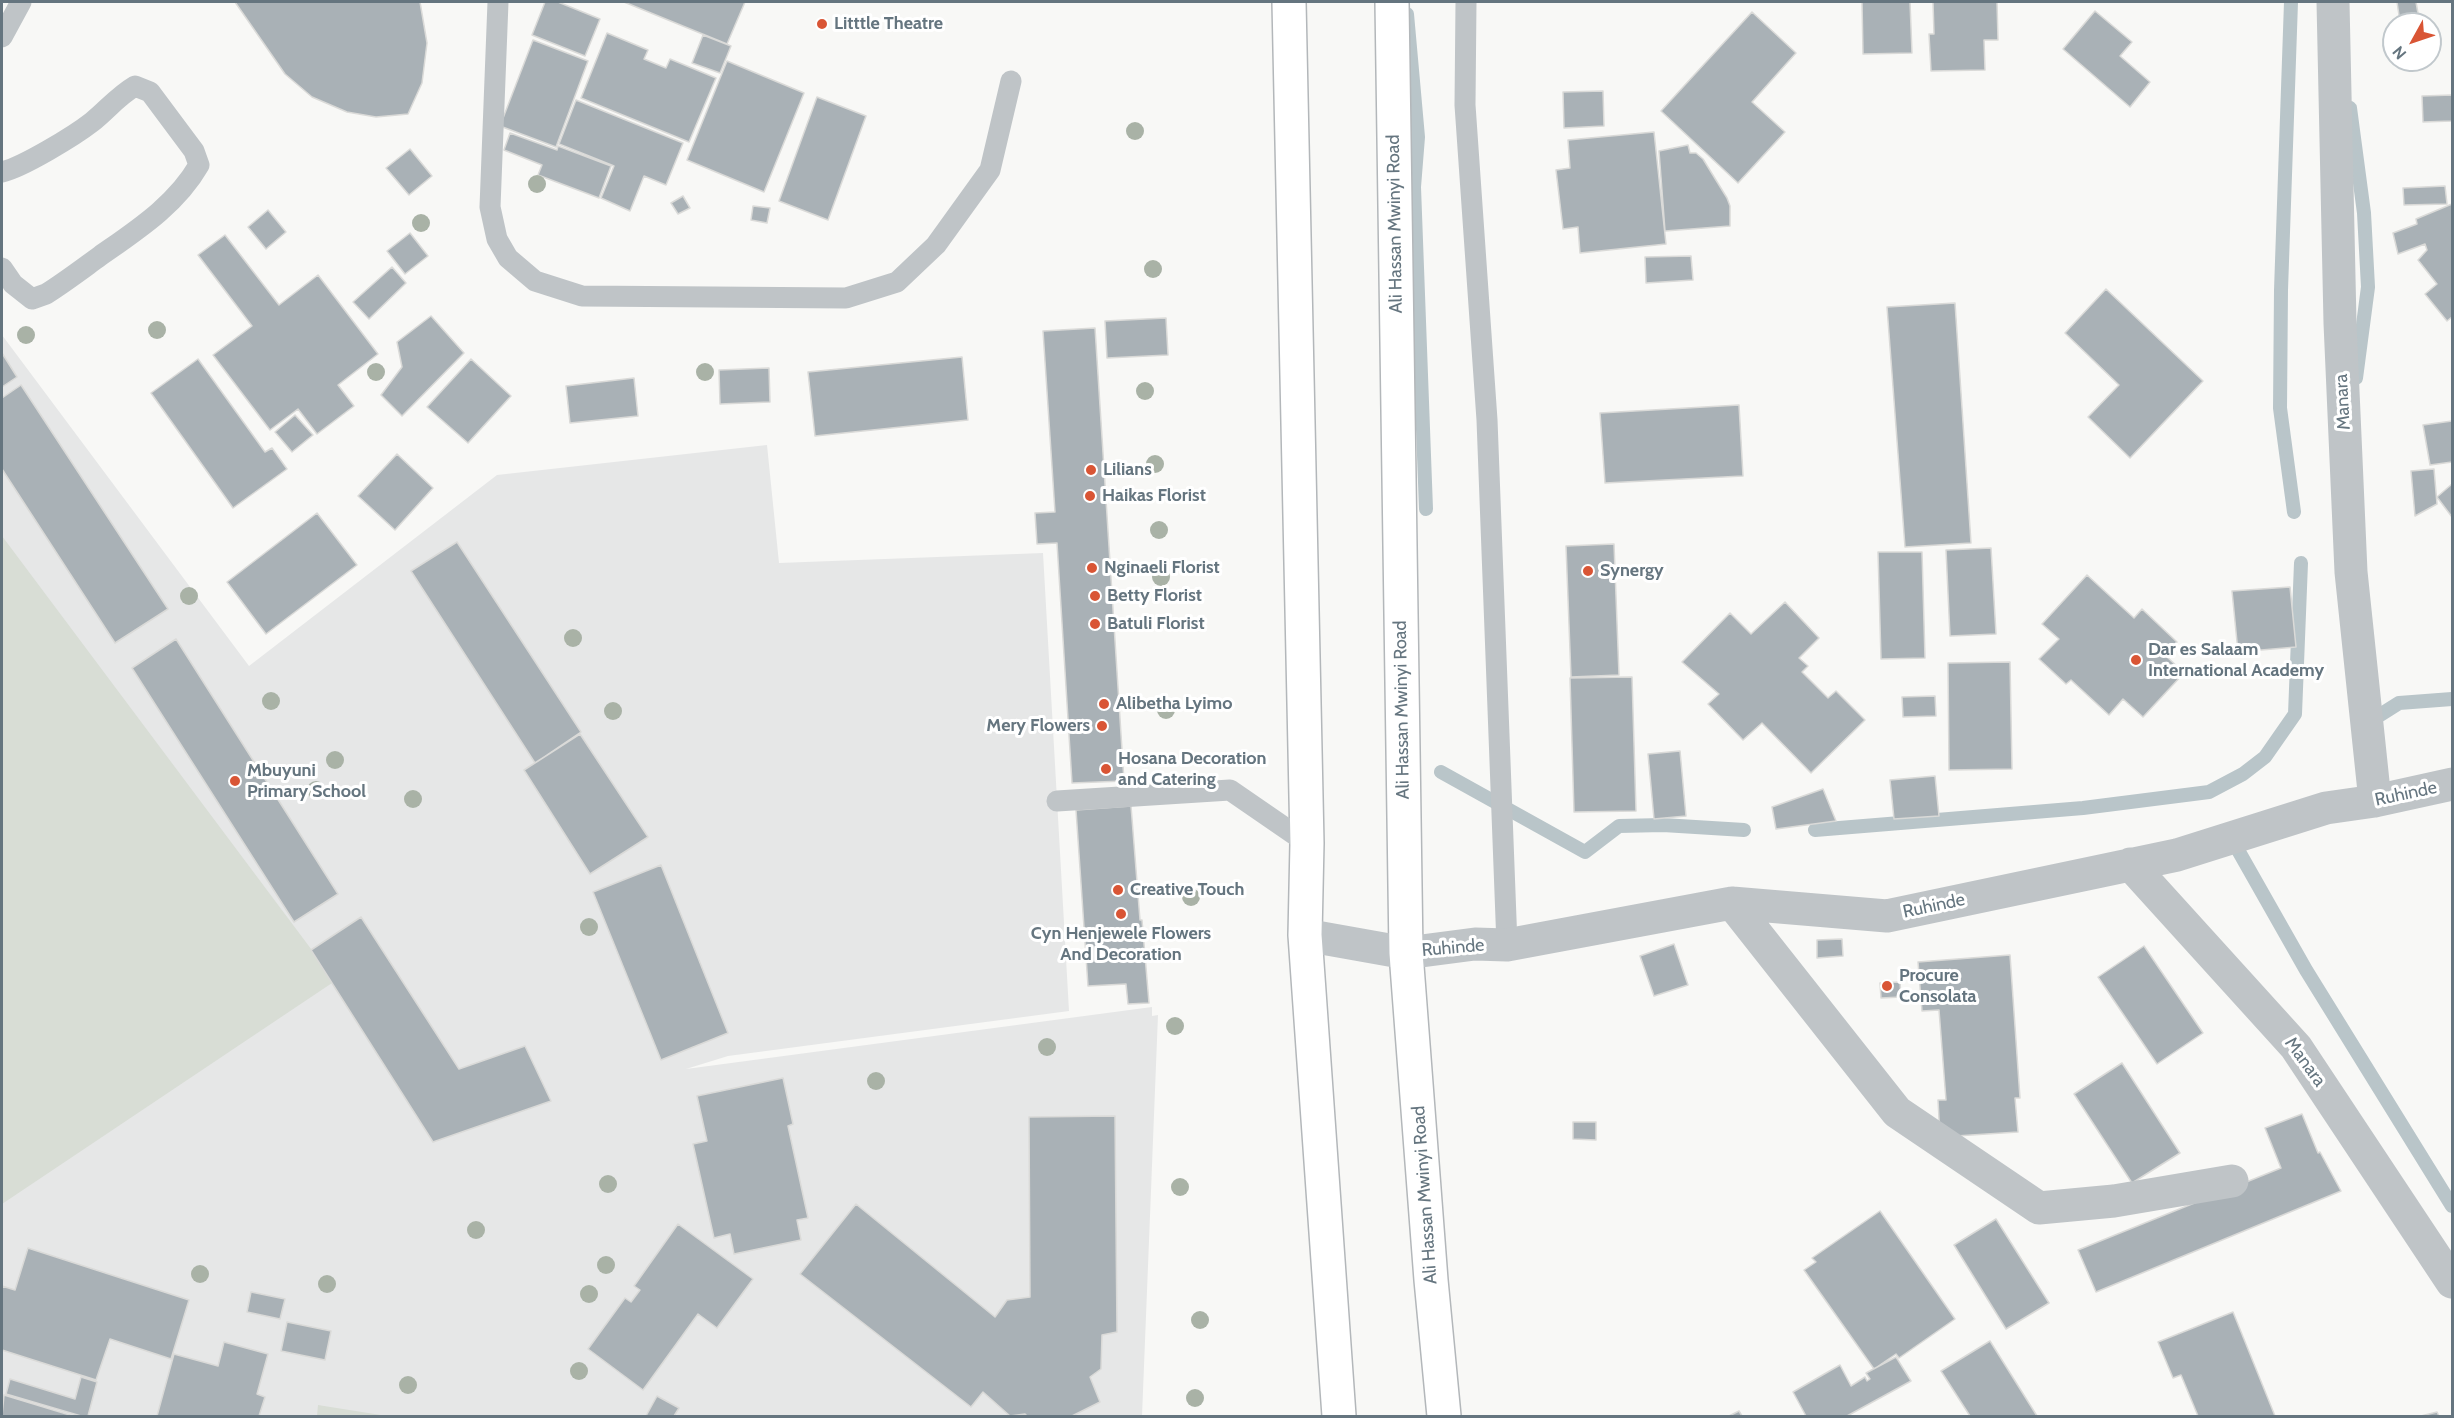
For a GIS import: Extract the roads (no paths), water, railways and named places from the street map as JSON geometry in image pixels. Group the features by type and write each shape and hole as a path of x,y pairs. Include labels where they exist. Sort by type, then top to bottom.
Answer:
{"highway":[{"path":"1289,2 1307,843 1305,935 1339,1416"},
{"name":"Ali Hassan Mwinyi Road","path":"1392,2 1406,953 1431,1280 1444,1416"}],"street":[{"name":"Manara","path":"2332,2 2340,323 2351,572 2375,801"},
{"name":"Ruhinde","path":"1305,935 1406,953 1475,944 1507,945 1732,903 1887,916 2177,855 2326,808 2375,801 2452,784"},
{"name":"Manara","path":"2130,864 2296,1047 2452,1282"},
{"path":"1732,903 1897,1112 2039,1208 2114,1201 2232,1180"}],"lane":[{"path":"2,37 21,2"},
{"path":"498,2 490,207 497,239 508,258 535,281 582,296 846,298 897,282 936,245 990,170 1011,81"},
{"path":"1466,2 1465,105 1487,420 1507,945"},
{"path":"2,172 44,151 92,122 121,94 135,86 150,92 194,151 199,165 191,180 164,208 129,238 46,294 32,299 13,284 2,268"},
{"path":"1057,801 1230,789 1307,843"}],"waterway":[{"path":"2291,2 2281,290 2280,408 2294,512"},
{"path":"1407,14 1418,137 1414,187 1426,509"},
{"path":"2350,108 2364,213 2368,287 2356,378"},
{"path":"1815,830 2083,808 2209,792 2243,774 2265,757 2295,714 2301,563"},
{"path":"2366,709 2380,715 2399,703 2452,699"},
{"path":"1441,772 1585,852 1619,826 1663,825 1744,830"},
{"path":"2234,843 2306,970 2452,1206"}],"place":[{"name":"Litttle Theatre","path":"822,24"},
{"name":"Lilians","path":"1091,470"},
{"name":"Haikas Florist","path":"1090,496"},
{"name":"Nginaeli Florist","path":"1092,568"},
{"name":"Synergy","path":"1588,571"},
{"name":"Betty Florist","path":"1095,596"},
{"name":"Batuli Florist","path":"1095,624"},
{"name":"Dar es Salaam International Academy","path":"2136,660"},
{"name":"Alibetha Lyimo","path":"1104,704"},
{"name":"Mery Flowers","path":"1102,726"},
{"name":"Hosana Decoration and Catering","path":"1106,769"},
{"name":"Mbuyuni Primary School","path":"235,781"},
{"name":"Creative Touch","path":"1118,890"},
{"name":"Cyn Henjewele Flowers And Decoration","path":"1121,914"},
{"name":"Procure Consolata","path":"1887,986"}]}
